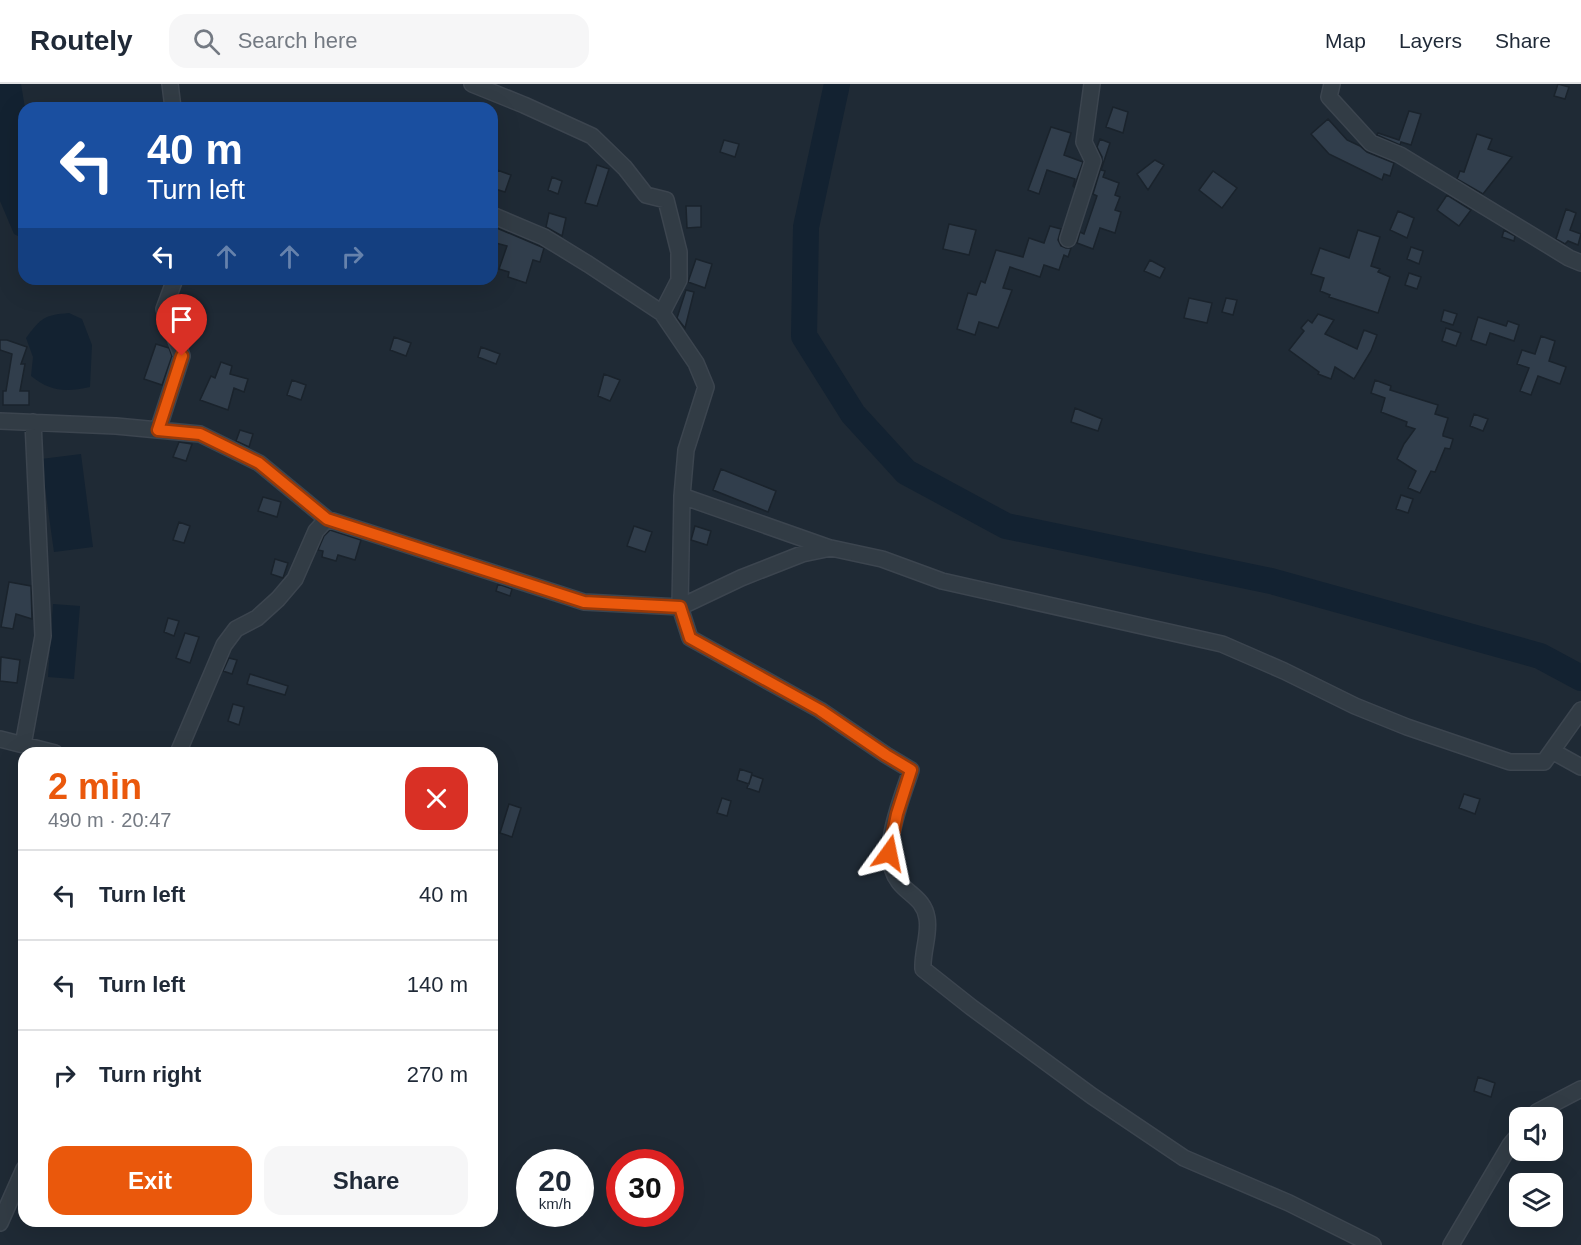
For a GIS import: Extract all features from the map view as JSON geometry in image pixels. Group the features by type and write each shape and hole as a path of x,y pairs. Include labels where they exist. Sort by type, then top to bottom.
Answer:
{"street":[{"path":"170,84 172,102"},
{"path":"472,84 592,136 625,168 646,195 666,200 680,252 679,280 662,313"},
{"path":"1068,239 1093,161 1084,142 1092,84"},
{"path":"1332,84 1329,97 1371,143 1400,155 1569,258 1581,263"},
{"path":"498,218 544,237 662,313 696,363 706,387 686,450 682,496 680,607 690,638 820,710 911,770 897,814 889,853 892,869 899,882 923,904 927,918 923,969 1092,1096 1184,1158 1289,1203 1373,1245"},
{"path":"158,430 182,356 164,309 173,285"},
{"path":"0,421 116,426 200,434 259,463 327,519 584,602 680,607 741,578 802,554 831,548"},
{"path":"23,745 43,636 33,422"},
{"path":"682,496 831,548 882,560 942,581 1222,644 1284,670 1355,706 1407,728 1510,762 1544,762 1581,711"},
{"path":"181,747 224,645 236,629 257,618 295,579 316,531 327,519"},
{"path":"0,739 31,747"},
{"path":"1552,751 1581,767"},
{"path":"1547,1107 1581,1089"},
{"path":"1451,1245 1509,1147"},
{"path":"0,1223 18,1182"}],"water":[{"path":"0,84 21,84 24,102 18,102 18,236 14,234 0,201"},
{"path":"69,313 82,319 92,345 90,387 73,390 52,388 31,376 33,357 26,338 44,319"},
{"path":"81,454 93,547 54,552 41,459"},
{"path":"53,604 80,606 74,679 48,677"}],"building":[{"path":"1558,84 1569,87 1565,99 1554,96"},
{"path":"1113,107 1128,112 1123,133 1106,127"},
{"path":"1409,111 1421,114 1411,145 1401,142 1400,145 1377,135 1378,133 1399,140"},
{"path":"1328,119 1347,140 1367,152 1394,163 1390,176 1384,174 1382,180 1329,154 1311,134"},
{"path":"1051,127 1071,133 1064,155 1083,162 1074,187 1075,179 1047,170 1039,194 1028,190"},
{"path":"1477,134 1492,139 1488,149 1512,157 1483,194 1457,179 1460,171 1464,172"},
{"path":"1100,139 1110,143 1101,170 1105,171 1103,177 1119,183 1115,195 1120,197 1115,210 1121,212 1115,233 1100,228 1093,249 1077,243 1080,232 1084,234 1097,196 1093,194 1102,164 1102,157 1097,147"},
{"path":"724,140 739,144 735,157 720,152"},
{"path":"1155,160 1164,165 1148,190 1137,174"},
{"path":"597,165 609,169 597,206 585,203"},
{"path":"498,170 511,175 505,192 498,190"},
{"path":"1213,171 1237,188 1222,208 1199,190"},
{"path":"552,177 562,181 558,194 548,190"},
{"path":"1447,195 1471,210 1459,226 1437,210"},
{"path":"686,206 701,206 701,227 687,228"},
{"path":"1566,209 1576,213 1570,230 1581,234 1578,245 1568,241 1565,244 1556,239"},
{"path":"1398,211 1414,218 1407,238 1390,230"},
{"path":"549,213 566,218 562,236 546,227"},
{"path":"949,224 976,230 969,255 943,249"},
{"path":"1050,226 1061,229 1058,240 1061,246 1071,248 1068,257 1064,255 1059,270 1044,265 1040,277 1010,267 1003,288 1012,290 998,328 979,322 975,335 957,329 968,293 976,295 981,281 985,283 996,250 1023,257 1029,238 1044,243"},
{"path":"498,229 544,248 540,262 533,260 526,283 508,277 509,272 499,269 507,246 498,244"},
{"path":"1358,230 1380,237 1371,266 1380,269 1378,272 1390,277 1378,313 1329,297 1330,295 1320,291 1324,278 1311,274 1320,248 1349,258"},
{"path":"1504,230 1515,236 1514,241 1502,237"},
{"path":"1411,247 1423,251 1419,264 1407,259"},
{"path":"696,259 712,264 705,288 688,282"},
{"path":"1150,260 1165,268 1160,278 1144,271"},
{"path":"1409,273 1421,277 1417,289 1405,285"},
{"path":"686,290 694,292 685,328 677,318"},
{"path":"1189,298 1212,303 1207,323 1184,318"},
{"path":"1226,298 1237,300 1233,315 1222,312"},
{"path":"1444,310 1457,314 1453,325 1441,321"},
{"path":"1318,314 1334,320 1325,334 1357,349 1364,330 1377,335 1371,351 1354,379 1335,367 1331,379 1318,374 1319,372 1289,350 1304,331 1301,328 1308,320 1312,323"},
{"path":"1478,317 1506,326 1508,321 1519,325 1514,341 1490,333 1486,345 1471,340"},
{"path":"1446,328 1461,333 1456,346 1442,341"},
{"path":"1541,336 1555,341 1549,361 1566,367 1560,384 1538,376 1531,395 1520,391 1529,368 1517,364 1522,350 1535,354"},
{"path":"394,337 411,343 406,356 390,350"},
{"path":"0,340 27,347 21,364 25,364 20,391 29,391 29,405 3,405 3,391 6,391 12,354 0,350"},
{"path":"156,344 169,348 172,356 162,385 144,379"},
{"path":"481,347 500,354 496,364 478,357"},
{"path":"221,362 232,366 230,374 248,379 244,392 234,388 228,410 200,400 211,376 215,378"},
{"path":"604,374 620,380 610,401 598,396"},
{"path":"292,380 306,385 301,400 287,395"},
{"path":"1375,380 1391,386 1390,390 1438,405 1435,414 1448,418 1443,436 1453,439 1450,449 1445,448 1435,472 1431,471 1420,493 1408,488 1416,471 1397,459 1415,429 1406,426 1407,422 1381,412 1385,398 1371,393"},
{"path":"1075,408 1102,419 1098,431 1071,422"},
{"path":"1474,414 1488,419 1483,431 1470,426"},
{"path":"240,430 253,434 249,447 236,441"},
{"path":"179,442 192,444 186,461 173,457"},
{"path":"721,469 776,491 768,512 713,490"},
{"path":"1401,495 1413,499 1408,513 1396,509"},
{"path":"263,497 281,502 277,517 258,511"},
{"path":"179,522 190,526 184,543 173,540"},
{"path":"634,526 652,532 645,552 627,546"},
{"path":"695,526 711,531 707,545 691,540"},
{"path":"330,530 361,540 355,560 338,555 336,561 322,557 323,551 318,550 324,536"},
{"path":"275,559 288,563 283,578 271,574"},
{"path":"9,582 31,586 32,619 16,614 13,629 1,627"},
{"path":"498,584 512,589 510,596 496,591"},
{"path":"168,618 179,621 174,636 164,632"},
{"path":"185,633 199,637 190,663 176,658"},
{"path":"1,657 20,660 17,683 0,681"},
{"path":"229,658 237,660 232,674 223,671"},
{"path":"250,674 288,686 285,695 247,684"},
{"path":"233,704 244,707 239,725 228,721"},
{"path":"740,769 752,773 749,784 737,780"},
{"path":"752,775 763,779 759,792 747,788"},
{"path":"1464,794 1480,799 1475,814 1459,808"},
{"path":"722,798 731,801 727,816 717,813"},
{"path":"509,804 521,808 512,837 500,833"},
{"path":"1478,1077 1495,1083 1491,1097 1474,1091"}],"waterway":[{"path":"837,84 806,227 804,336 853,414 906,472 1006,526 1271,581 1540,656 1581,678"}],"route":[{"path":"182,356 158,430 200,434 259,463 327,519 584,602 680,607 690,638 820,710 911,770 897,814 889,853"}]}
